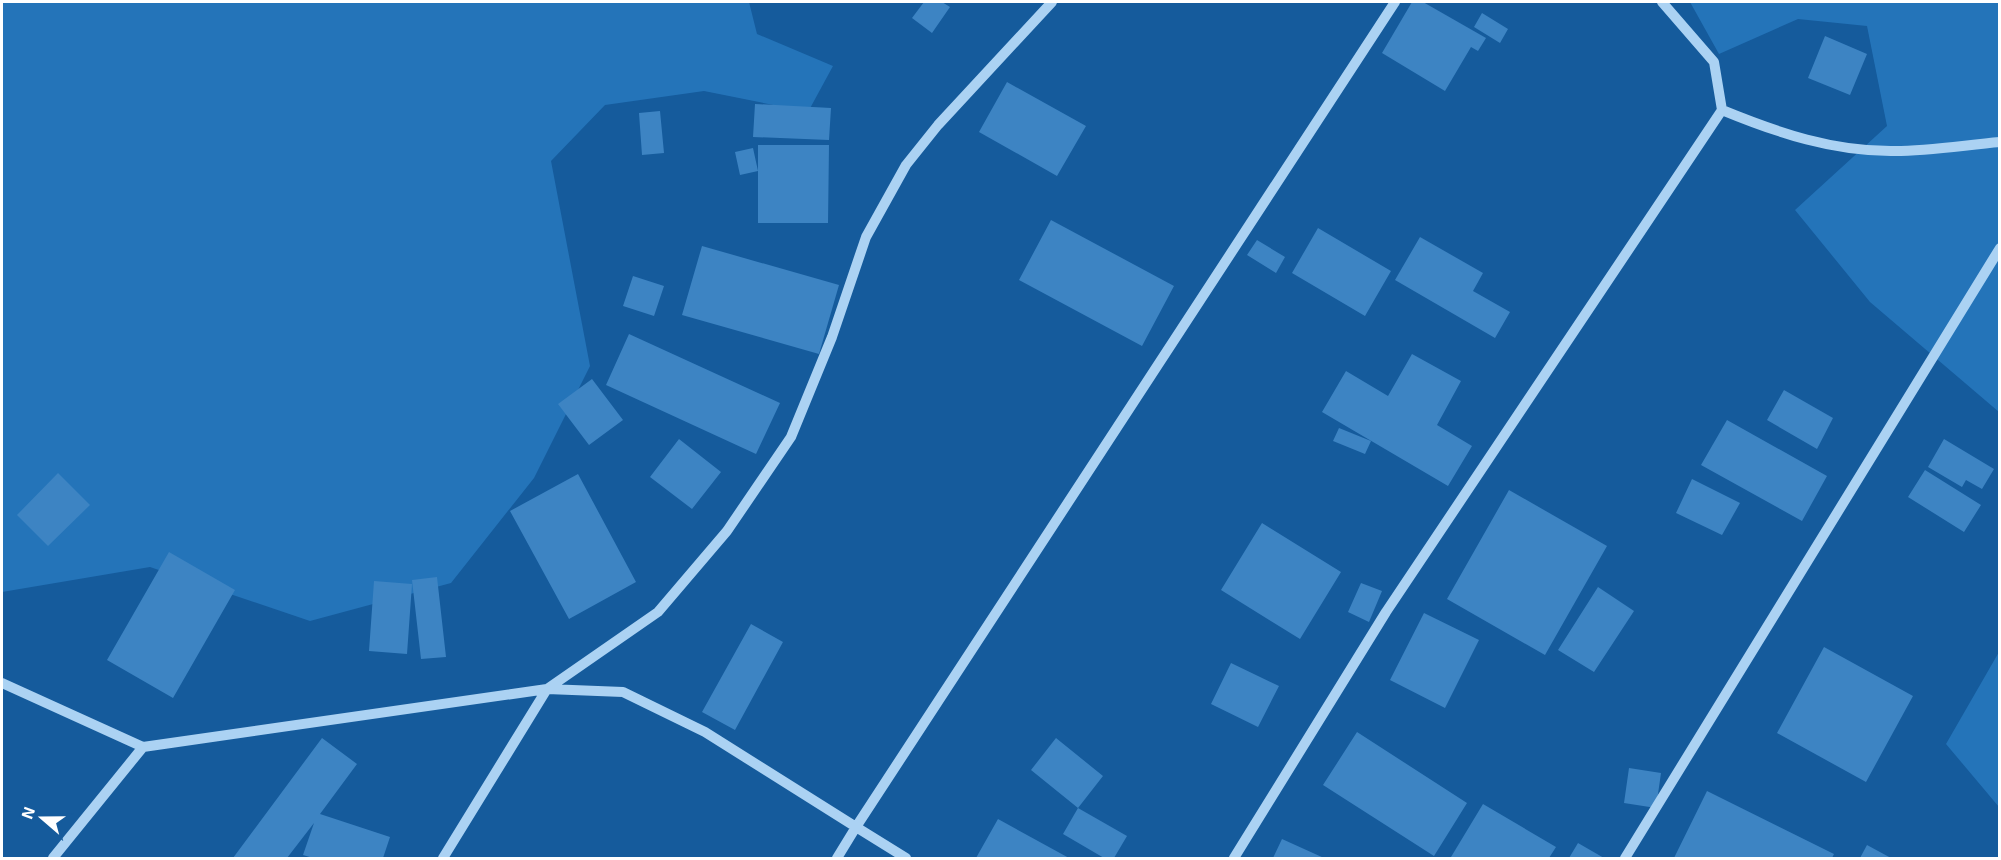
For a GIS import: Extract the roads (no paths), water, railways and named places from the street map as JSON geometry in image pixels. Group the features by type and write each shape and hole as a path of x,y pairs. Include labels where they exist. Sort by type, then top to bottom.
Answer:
{"street":[{"path":"443,858 547,689 658,612 727,531 791,437 832,337 866,237 906,165 938,125 1052,2"},
{"path":"837,858 1395,2"},
{"path":"1234,858 1386,612 1722,110 1714,62 1662,2"},
{"path":"1722,110 1779,133 1848,149 1895,152 2000,141"},
{"path":"1625,858 2000,248"},
{"path":"2,683 142,747 547,689 623,692 705,732 906,858"},
{"path":"52,858 142,747"}]}
